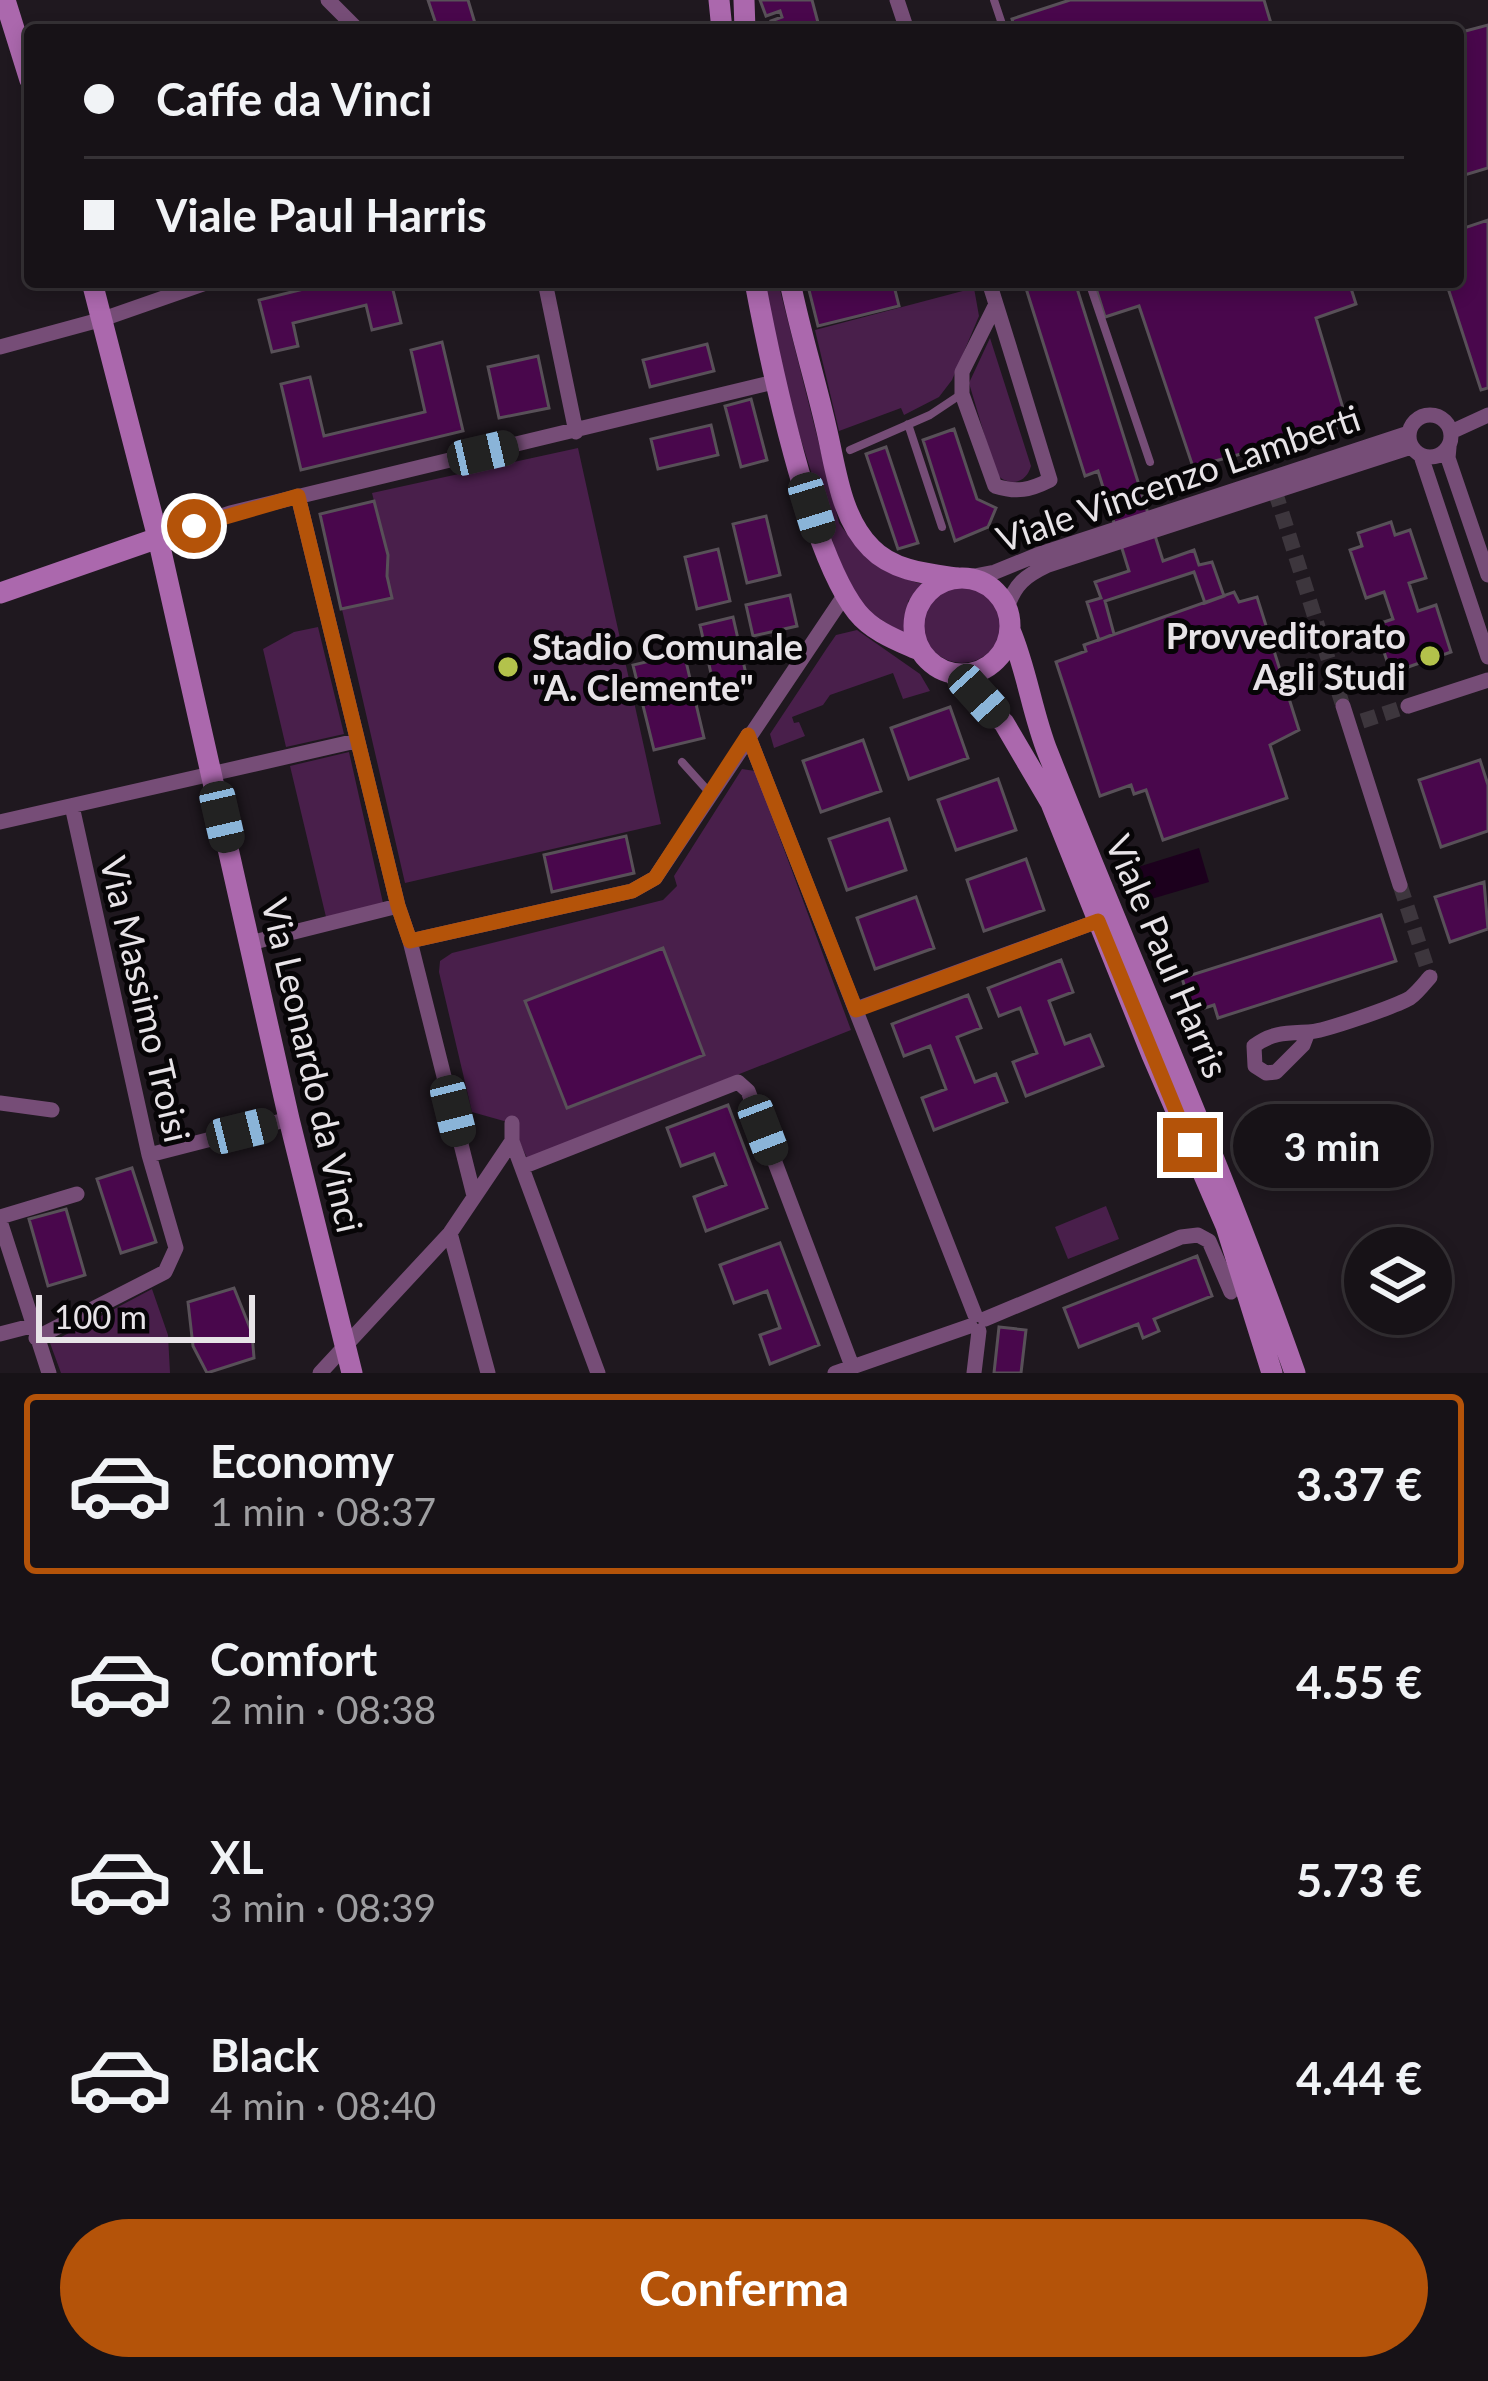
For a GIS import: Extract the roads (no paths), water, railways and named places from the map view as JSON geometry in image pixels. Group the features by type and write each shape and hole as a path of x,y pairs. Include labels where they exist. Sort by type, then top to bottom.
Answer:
{"street":[{"path":"5,0 24,61"},
{"path":"328,0 352,24"},
{"name":"Via Leonardo da Vinci","path":"94,288 158,538 289,1119 352,1373"},
{"path":"0,346 103,319 192,288"},
{"path":"546,288 576,432"},
{"path":"410,941 632,891 655,878 845,592 821,537 756,288"},
{"path":"791,288 837,476 855,527 872,549 892,563 995,590 1009,619 997,659 968,674 952,673"},
{"name":"Viale Vincenzo Lamberti","path":"962,394 995,486 1012,492 1030,490 1049,480 991,288"},
{"path":"962,394 962,372 996,304"},
{"path":"0,593 230,513 778,381"},
{"path":"1448,433 1423,416 1414,445 1488,657"},
{"path":"1414,445 1433,458 1458,422 1485,416"},
{"path":"1448,433 1448,458 1488,575"},
{"name":"Viale Vincenzo Lamberti","path":"961,578 1414,445"},
{"name":"Viale Vincenzo Lamberti","path":"1009,619 1014,588 1048,565 1414,445"},
{"path":"298,496 474,1196"},
{"path":"921,651 916,611 932,589 961,578"},
{"name":"Viale Paul Harris","path":"845,592 859,615 886,635 921,651 979,696 1017,740 1051,803 1226,1226 1272,1373"},
{"name":"Viale Paul Harris","path":"1009,619 1045,746 1238,1213 1295,1373"},
{"path":"1408,706 1488,680"},
{"path":"1343,706 1356,723 1400,884"},
{"path":"748,735 977,1323 974,1373"},
{"path":"0,822 356,741"},
{"name":"Via Massimo Troisi","path":"34,1332 164,1273 176,1248 149,1155 72,806"},
{"path":"250,943 398,906"},
{"path":"856,1010 1098,921"},
{"path":"1308,1032 1412,996 1430,977"},
{"path":"522,1167 738,1082 748,1090 852,1366"},
{"path":"0,1103 52,1110"},
{"path":"149,1155 289,1119"},
{"path":"512,1123 512,1141 598,1373"},
{"path":"320,1373 450,1233 512,1141"},
{"path":"49,1373 0,1219 77,1194"},
{"path":"450,1233 488,1373"},
{"path":"835,1373 977,1323 1181,1237 1198,1235 1210,1241 1231,1292"},
{"path":"0,1334 34,1332"}],"lane":[{"name":"Viale Vincenzo Lamberti","path":"1091,288 1150,462"},
{"path":"850,450 962,394"},
{"path":"908,424 942,527"},
{"path":"682,762 710,794"}],"tunnel":[{"path":"1275,491 1343,706"},
{"path":"1362,721 1408,706"},
{"path":"1400,885 1430,977"}],"place":[{"name":"Provveditorato Agli Studi","path":"1430,656"},
{"name":"Stadio Comunale \"A. Clemente\"","path":"508,667"}]}
